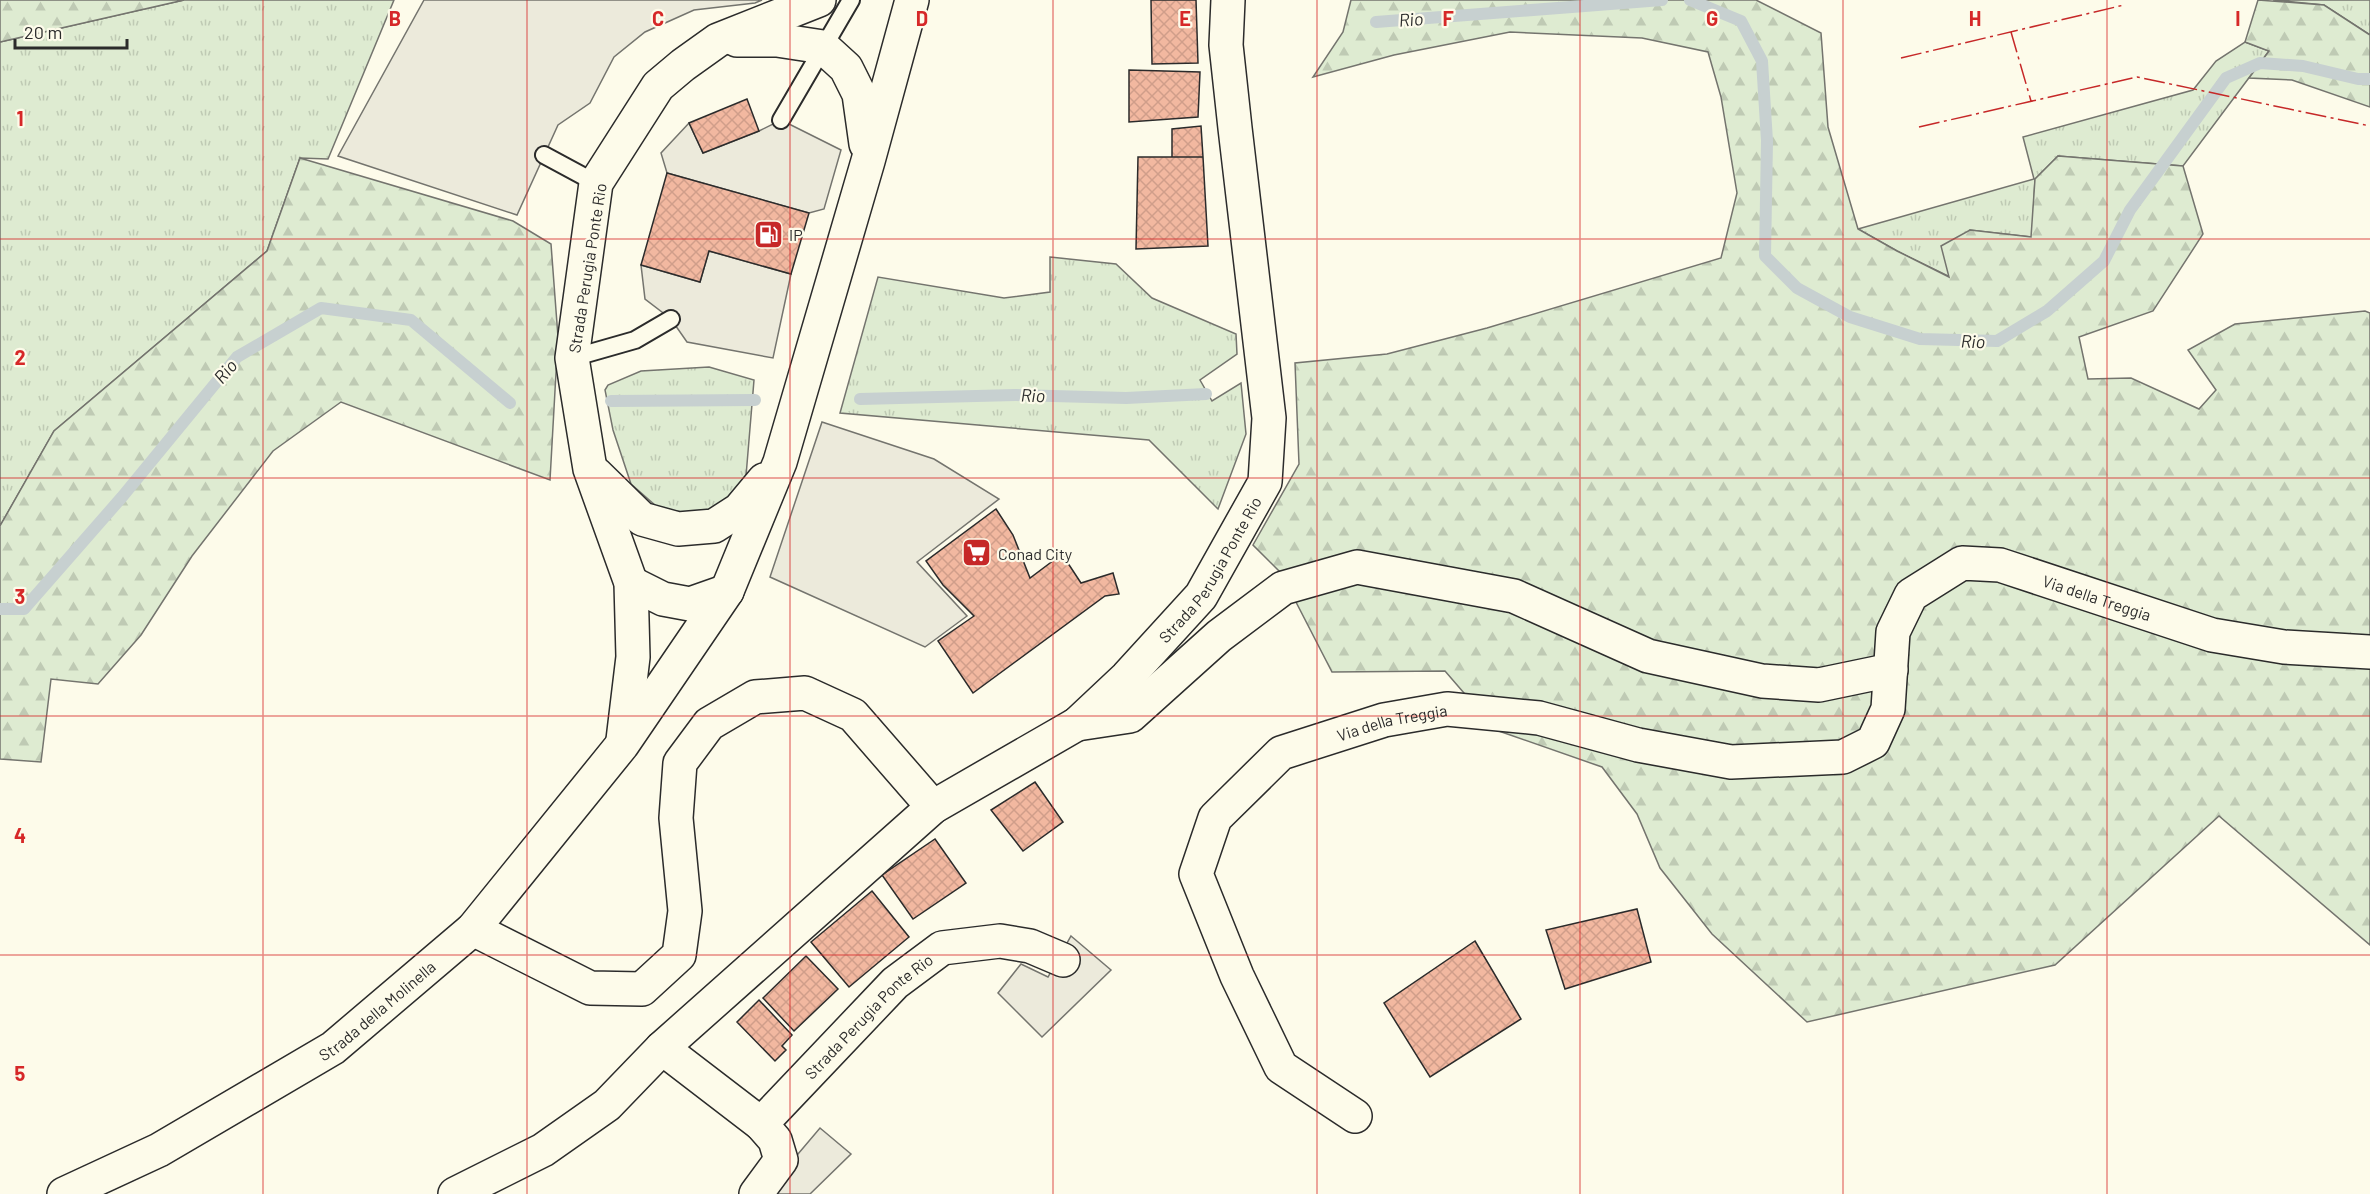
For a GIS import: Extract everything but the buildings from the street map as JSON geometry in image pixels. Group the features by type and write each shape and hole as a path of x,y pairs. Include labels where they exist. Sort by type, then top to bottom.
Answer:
{"street":[{"name":"Strada Perugia Ponte Rio","path":"622,745 633,657 631,583 590,469 572,358 596,183 658,86 683,65 718,40 819,0"},
{"path":"622,745 727,591 780,462 868,161 912,0"},
{"name":"Strada Perugia Ponte Rio","path":"455,1194 543,1150 607,1106 662,1048 933,807 1077,724 1127,677 1201,596 1265,482 1269,418 1226,45 1228,0"},
{"path":"718,40 777,40 823,47 846,68 859,94 868,161"},
{"path":"590,469 642,519 678,529 714,526 739,510 780,462"},
{"name":"Via della Treggia","path":"1355,1116 1281,1067 1237,976 1196,874 1215,818 1281,753 1384,720 1447,709 1539,718 1638,745 1731,762 1843,757 1873,742 1888,709 1893,632 1911,595 1962,562 2000,565 2212,635 2284,647 2370,652"},
{"path":"1077,724 1130,716 1219,636 1283,588 1357,567 1514,596 1648,656 1762,681 1819,685 1891,670"},
{"path":"631,583 663,599 690,604 727,591"},
{"path":"473,929 591,988 642,989 678,955 685,911 676,818 680,763 709,724 755,698 805,693 853,715 933,807"},
{"name":"Strada della Molinella","path":"64,1194 159,1150 333,1048 473,929 622,745"},
{"name":"Strada Perugia Ponte Rio","path":"761,1124 895,983 942,948 1000,941 1030,946 1063,960"},
{"path":"662,1048 761,1124 775,1140 781,1160 756,1194"}],"lane":[{"path":"781,120 851,0"},
{"path":"544,155 596,183"},
{"path":"572,358 635,340 671,319"},
{"path":"82,1194 122,1167"}],"green space":[{"path":"0,0 184,0 0,42"},
{"path":"184,0 394,0 328,159 300,158 267,251 54,431 0,526 0,42"},
{"path":"1351,0 1756,0 1821,33 1828,127 1858,229 1949,277 1941,246 1970,230 2031,237 2035,179 2058,156 2183,166 2203,234 2153,311 2079,337 2088,379 2131,378 2199,409 2216,390 2188,350 2235,324 2365,311 2370,313 2370,945 2219,816 2055,965 1807,1022 1712,934 1660,868 1637,814 1602,767 1496,730 1445,671 1332,672 1281,573 1253,545 1299,464 1295,363 1387,354 1487,328 1721,258 1737,193 1721,97 1708,52 1642,38 1510,32 1394,55 1313,77 1343,32"},
{"path":"2258,0 2324,5 2370,35 2370,107 2292,80 2249,78 2269,51 2245,42"},
{"path":"2273,0 2370,0 2370,35 2324,5"},
{"path":"2245,42 2269,51 2183,166 2058,156 2035,179 2032,237 1970,230 1950,277 1858,229 2034,179 2023,137 2193,90 2216,61"},
{"path":"300,158 513,221 551,244 558,337 550,480 341,402 273,451 192,556 141,635 98,684 51,679 41,762 0,759 0,526 54,431 267,251"},
{"path":"1050,257 1116,264 1152,298 1236,334 1237,354 1200,380 1212,401 1241,383 1246,434 1218,509 1149,440 840,413 878,277 1004,298 1050,292"},
{"path":"709,367 754,380 746,476 721,508 700,516 664,513 631,484 613,430 605,390 608,385 641,371"}],"shaded area":[{"path":"424,0 762,0 755,3 694,10 645,32 614,57 590,103 558,125 517,215 338,156"},
{"path":"781,120 841,150 824,209 809,213 667,173 661,153 689,123 703,153"},
{"path":"709,251 791,274 773,358 687,342 671,319 645,299 641,265 700,282"},
{"path":"822,422 934,459 999,499 917,562 967,616 925,647 770,577"},
{"path":"1071,936 1111,970 1042,1037 998,993 1021,964 1048,977"},
{"path":"820,1128 851,1154 810,1194 769,1194 787,1167"}],"waterway":[{"name":"Rio","path":"1376,22 1662,0"},
{"name":"Rio","path":"1690,0 1741,21 1762,61 1767,141 1765,256 1797,288 1850,317 1920,339 1997,341 2047,311 2104,261 2130,210 2226,78 2260,63 2303,66 2358,79 2370,79"},
{"name":"Rio","path":"0,609 24,609 122,497 237,357 321,308 411,320 510,403"},
{"name":"Rio","path":"860,399 1015,395 1126,398 1206,394"},
{"name":"Rio","path":"611,401 755,400"}],"power":[{"path":"1901,58 2124,5"},
{"path":"2011,32 2031,101"},
{"path":"1919,127 2137,77 2370,126"}],"place":[{"name":"IP","path":"768,234"},
{"name":"Conad City","path":"977,553"}]}
